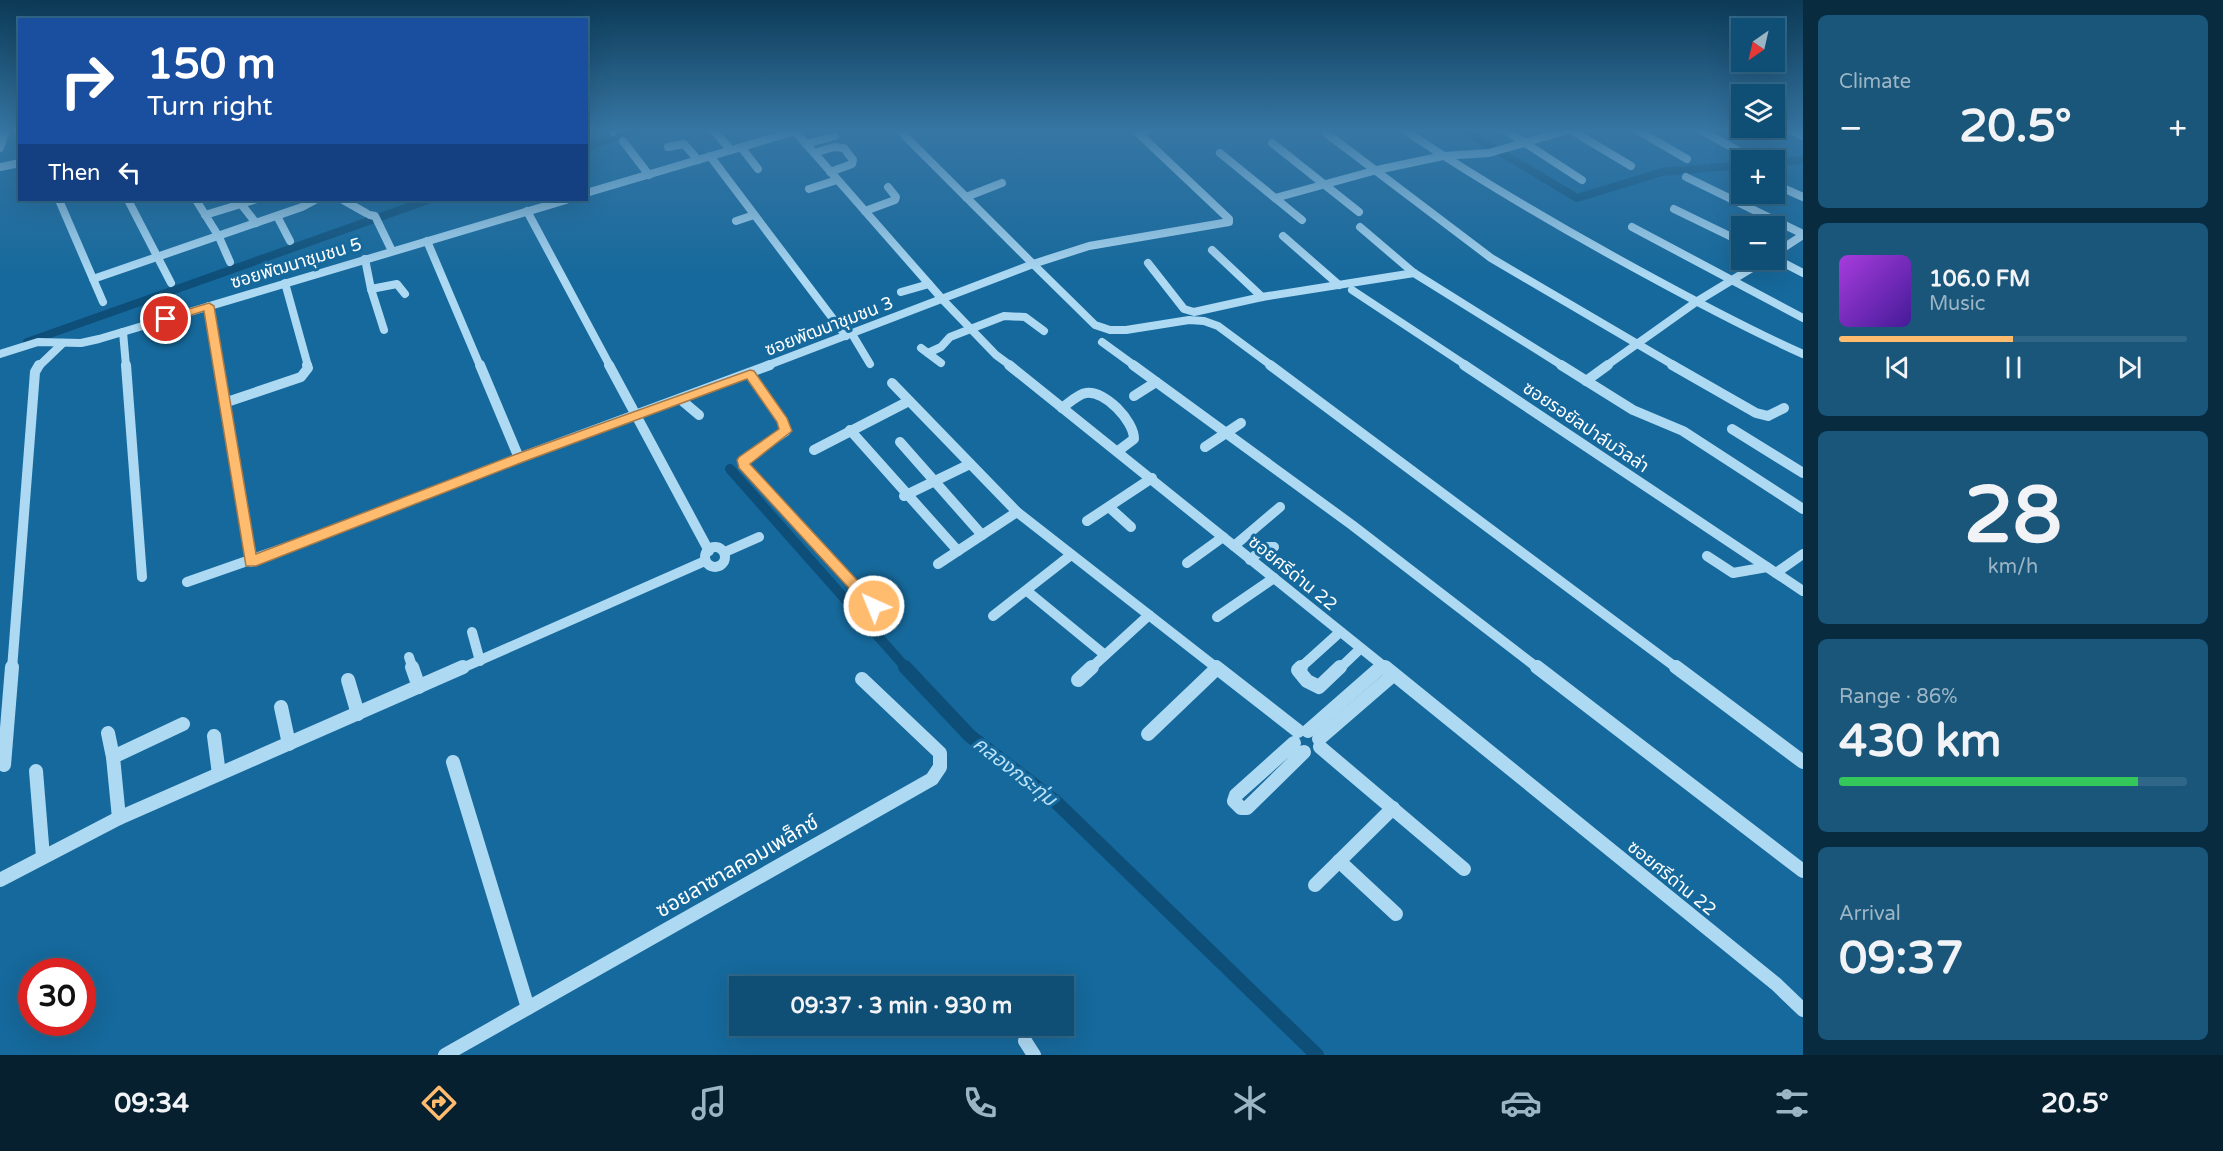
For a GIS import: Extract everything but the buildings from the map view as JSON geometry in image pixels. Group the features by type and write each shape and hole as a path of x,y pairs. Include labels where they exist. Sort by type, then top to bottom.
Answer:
{"street":[{"path":"588,193 636,179"},
{"path":"728,179 870,364"},
{"path":"809,189 828,179"},
{"name":"ซอยศรีด่าน 22","path":"837,179 928,284 1009,367 1152,478 1360,649 1769,978 1803,1010"},
{"path":"948,179 1095,325 1106,330 1147,329 1200,319 1218,326 1803,762"},
{"name":"ซอยพัฒนาชุมชน 3","path":"188,582 251,562 519,458 750,374 1033,264 1089,246 1228,222 1229,219 1187,179"},
{"path":"1252,179 1302,220"},
{"path":"1319,179 1359,213"},
{"path":"1275,198 1346,179"},
{"path":"1389,179 1491,258 1637,345 1756,413 1768,416 1784,408"},
{"path":"1480,179 1540,217 1696,302 1758,335 1803,354"},
{"path":"1691,179 1803,235"},
{"path":"966,197 1002,183"},
{"path":"865,211 894,200 896,197 894,192 888,187"},
{"path":"1785,189 1803,197"},
{"path":"59,201 103,302"},
{"path":"129,201 171,283"},
{"path":"197,201 219,237 230,262"},
{"path":"205,215 251,201"},
{"path":"93,279 256,224 313,201"},
{"path":"346,201 373,215"},
{"path":"353,201 373,215 392,251"},
{"name":"ซอยพัฒนาชุมชน 5","path":"0,354 39,342 81,343 123,332 562,201"},
{"path":"241,204 256,224"},
{"path":"1674,209 1731,237"},
{"path":"527,211 636,416 710,565 720,565 727,557 725,552"},
{"path":"736,221 754,214"},
{"path":"277,216 290,242"},
{"path":"1360,227 1414,273 1634,410 1683,430 1803,509"},
{"path":"1632,227 1803,318"},
{"path":"1785,247 1803,235"},
{"path":"1283,236 1339,285"},
{"path":"427,241 519,458"},
{"path":"1212,250 1262,297"},
{"path":"365,259 371,289 384,330"},
{"path":"1148,262 1184,309 1194,312 1262,297 1414,273"},
{"path":"1785,264 1803,273"},
{"path":"1586,381 1696,302 1749,270"},
{"path":"225,403 301,377 306,373 308,368 285,283"},
{"path":"371,289 398,284 405,294"},
{"path":"901,292 928,284"},
{"name":"ซอยรอยัลปาล์มวิลล่า","path":"1352,290 1803,591"},
{"path":"209,306 251,562"},
{"path":"941,363 925,350 940,347 950,337 1004,316 1025,317 1044,331"},
{"path":"123,332 142,577"},
{"path":"1102,342 1352,525 1803,872"},
{"path":"4,765 26,519 34,372 63,343"},
{"path":"750,374 783,421 786,431 744,460 744,465 874,606"},
{"path":"1134,396 1156,382"},
{"path":"892,383 1017,512 1300,735 1319,743 1464,869"},
{"path":"1062,408 1084,393 1096,393 1133,424 1136,432 1134,439 1118,451"},
{"path":"680,399 699,415"},
{"path":"814,450 909,401"},
{"path":"1205,447 1240,423"},
{"path":"1732,429 1803,473"},
{"path":"850,430 958,551"},
{"path":"900,442 982,535"},
{"path":"906,495 970,464"},
{"path":"1087,521 1152,478"},
{"path":"1109,507 1131,527"},
{"path":"1234,546 1280,507"},
{"path":"938,564 1017,512"},
{"path":"0,880 119,818 480,661 707,556 716,548 725,552 759,537"},
{"path":"1187,563 1223,537"},
{"path":"1251,560 1265,547 1274,547"},
{"path":"1707,556 1733,573 1771,570 1803,554"},
{"path":"993,616 1071,555"},
{"path":"1217,617 1274,578"},
{"path":"1027,591 1105,655"},
{"path":"1078,680 1149,615"},
{"path":"472,632 480,661"},
{"path":"1340,632 1298,670 1299,674 1314,686 1319,687 1360,649"},
{"path":"409,657 419,687"},
{"path":"1382,666 1300,735 1236,795 1234,801 1236,805 1246,808 1304,752 1316,752 1319,743 1393,675"},
{"path":"1148,734 1216,669"},
{"name":"ซอยลาซาลคอมเพล็กซ์","path":"445,1055 932,779 940,767 940,753 862,679"},
{"path":"348,680 358,714"},
{"path":"281,707 289,744"},
{"path":"113,757 183,724"},
{"path":"108,733 113,757 119,818"},
{"path":"1300,735 1304,752"},
{"path":"214,736 219,774"},
{"path":"453,762 528,1008"},
{"path":"36,771 43,857"},
{"path":"1315,885 1393,808"},
{"path":"1339,861 1395,914"},
{"path":"1025,1041 1034,1055"}],"waterway":[{"path":"1546,179 1577,198 1638,179"},
{"path":"27,342 425,201"},
{"name":"คลองกระทุ่ม","path":"730,469 907,669"},
{"name":"คลองกระทุ่ม","path":"905,667 970,736 1056,802 1317,1055"}],"route":[{"path":"166,319 209,306 251,562 519,458 750,374 783,421 786,431 782,436 744,460 744,465 874,606"}]}
